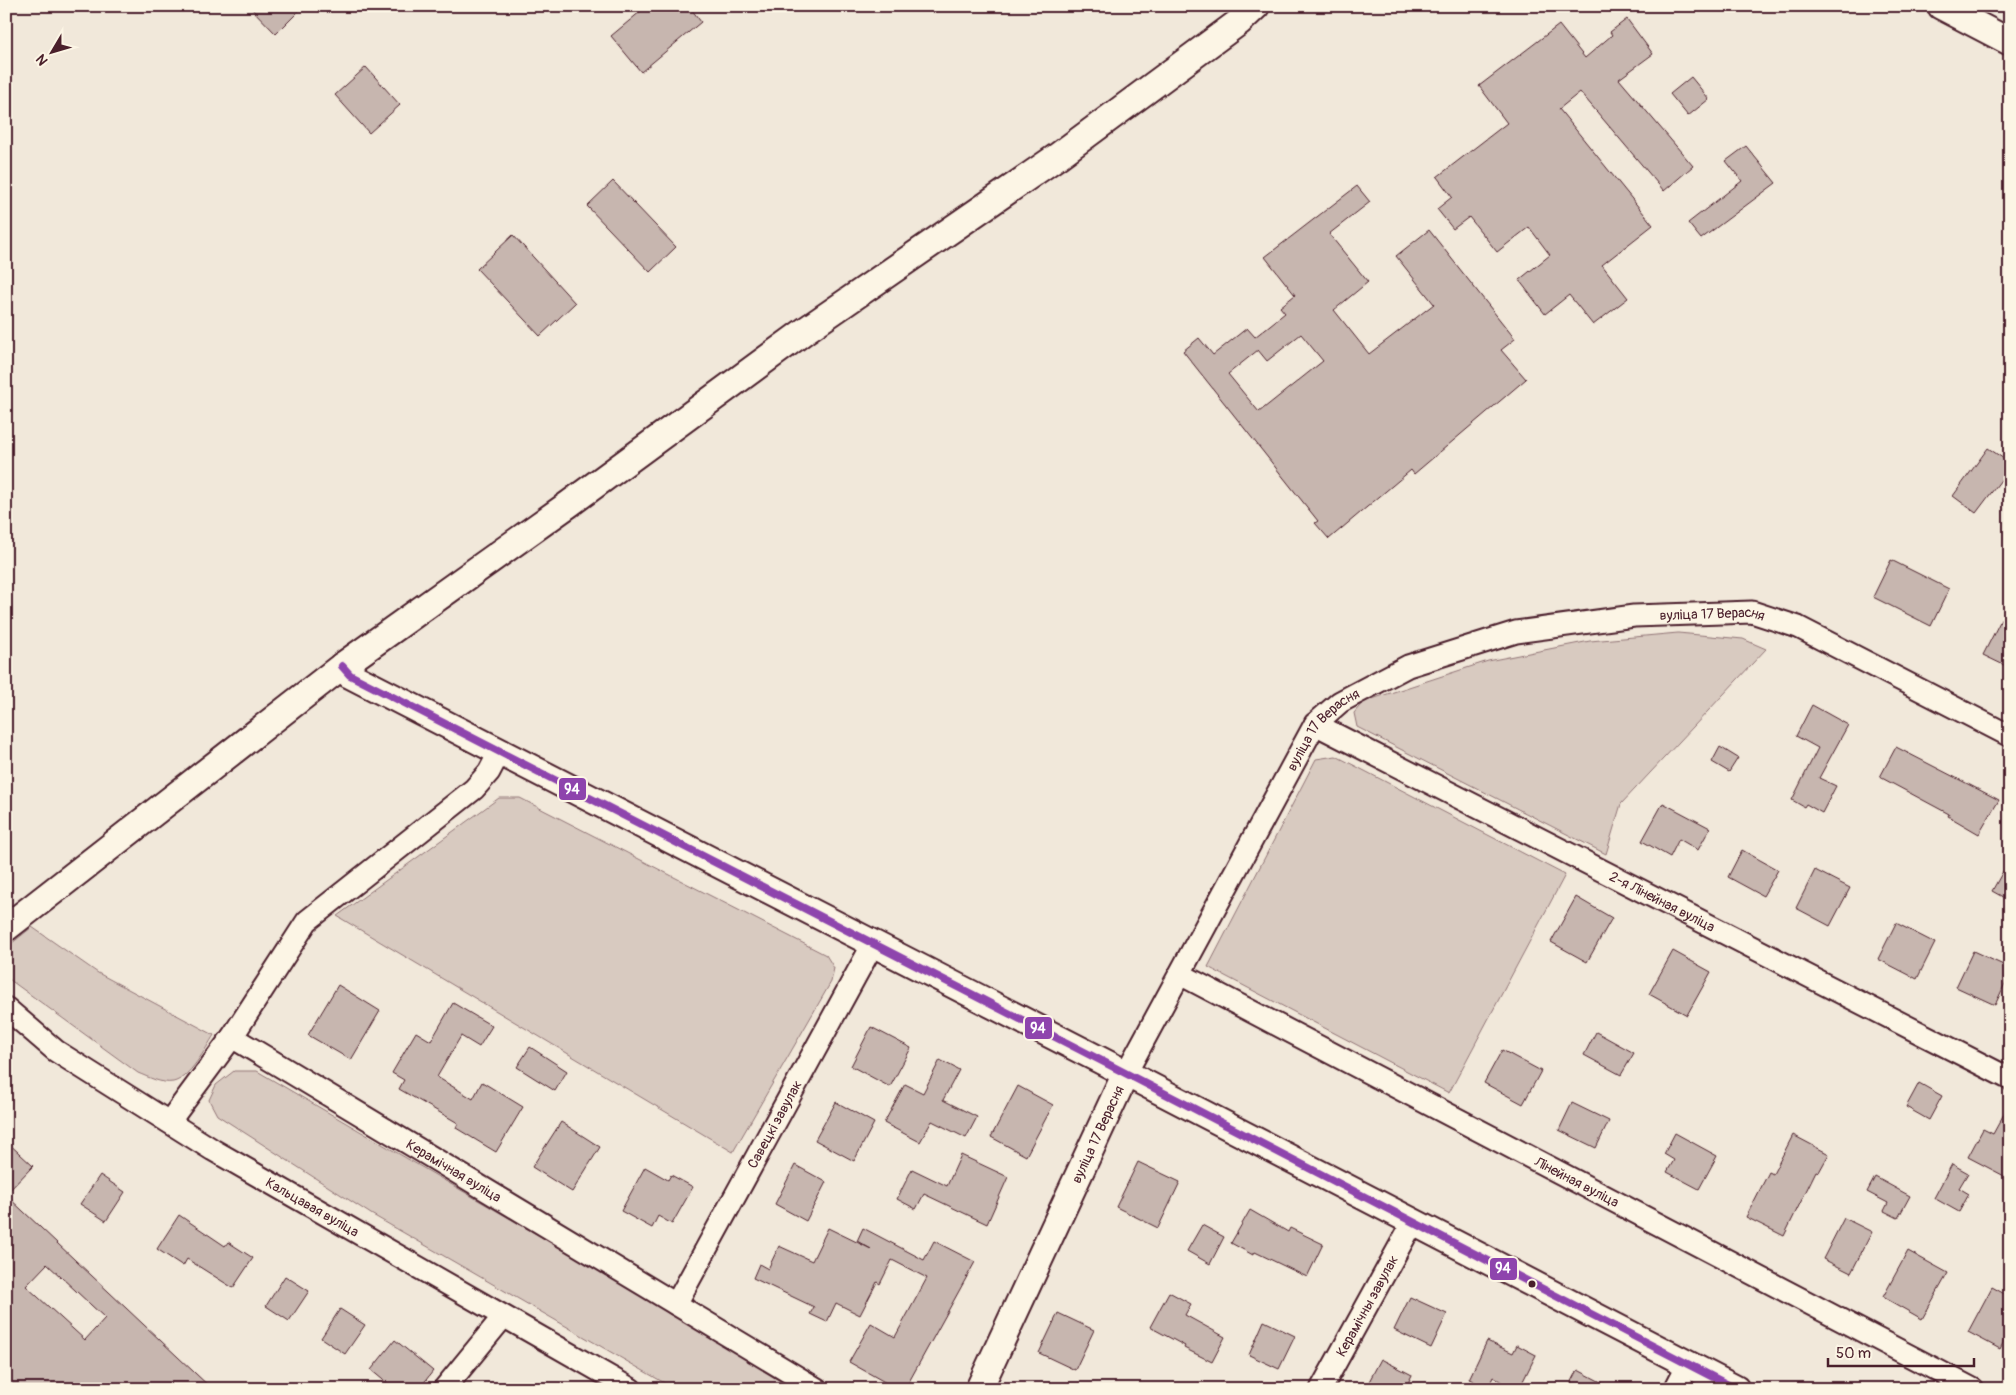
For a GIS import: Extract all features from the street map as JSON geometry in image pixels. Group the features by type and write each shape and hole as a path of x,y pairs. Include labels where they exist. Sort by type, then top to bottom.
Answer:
{"street":[{"path":"9,925 342,666 569,504 806,330 1058,156 1239,22 1256,6"},
{"path":"1941,6 2010,42"},
{"name":"вуліца 17 Верасня","path":"978,1389 1126,1073 1315,724 1340,702 1408,666 1516,632 1634,616 1752,612 1798,627 2010,736"},
{"path":"342,666 350,675 499,753 1126,1073 1736,1389"},
{"name":"2-я Лінейная вуліца","path":"1315,724 2010,1080"},
{"path":"169,1122 232,1037 306,920 474,789 489,772 499,753"},
{"name":"Савецкі завулак","path":"676,1304 873,944"},
{"name":"Лінейная вуліца","path":"1180,974 1973,1389"},
{"name":"Кальцавая вуліца","path":"6,1008 56,1050 213,1150 631,1389"},
{"name":"Керамічная вуліца","path":"232,1037 817,1389"},
{"name":"Керамічны завулак","path":"1321,1389 1412,1222"},
{"path":"444,1389 503,1317"},
{"path":"1675,1389 1688,1364"}],"shaded area":[{"path":"1678,633 1743,639 1766,649 1621,804 1606,854 1357,727 1354,713 1363,702 1488,661 1590,641"},
{"path":"1336,756 1565,875 1449,1093 1208,967 1316,759"},
{"path":"499,798 520,798 826,955 834,968 831,982 733,1152 337,916"},
{"path":"32,927 98,973 214,1035 191,1069 179,1080 173,1082 155,1080 138,1073 6,977 6,948"},
{"path":"234,1071 257,1071 798,1389 675,1389 371,1214 217,1115 209,1100 216,1085"}],"building":[{"path":"249,6 304,6 276,34"},
{"path":"647,6 689,6 701,22 641,72 611,36"},
{"path":"1627,19 1653,54 1619,79 1693,166 1664,191 1580,92 1559,109 1653,225 1602,265 1628,298 1593,325 1569,295 1545,314 1519,280 1550,255 1529,227 1497,252 1469,217 1453,229 1437,209 1452,197 1437,177 1507,123 1479,86 1559,25 1585,58 1612,35 1610,32"},
{"path":"366,67 400,105 369,133 335,95"},
{"path":"1691,77 1709,99 1688,116 1670,94"},
{"path":"1746,146 1776,183 1701,239 1688,223 1742,181 1726,161"},
{"path":"613,181 676,247 650,272 587,206"},
{"path":"1357,186 1370,202 1329,234 1368,282 1334,310 1369,354 1434,304 1396,256 1429,230 1515,339 1501,350 1526,379 1414,474 1411,470 1329,539 1315,523 1318,521 1183,351 1199,338 1213,355 1247,328 1255,337 1285,313 1280,307 1295,295 1265,257","holes":["1301,334 1323,361 1259,412 1228,374 1258,350 1267,361"]},
{"path":"513,235 575,303 540,336 477,269"},
{"path":"1988,448 2010,463 2010,468 1976,513 1953,496"},
{"path":"1891,560 1949,589 1931,626 1873,597"},
{"path":"2010,602 2010,668 1983,655"},
{"path":"1812,705 1848,725 1819,778 1836,786 1822,813 1806,804 1804,807 1792,800 1818,748 1796,736"},
{"path":"1720,747 1738,758 1729,772 1712,762"},
{"path":"1896,747 1999,800 1979,834 1948,816 1949,814 1880,777"},
{"path":"1663,803 1710,828 1698,850 1679,839 1670,857 1642,841"},
{"path":"1742,850 1778,870 1763,896 1728,877"},
{"path":"2010,859 2010,901 1992,891"},
{"path":"1815,870 1850,888 1830,926 1796,908"},
{"path":"1576,897 1612,918 1587,962 1551,942"},
{"path":"1896,923 1935,943 1917,979 1878,959"},
{"path":"1673,951 1711,972 1687,1015 1649,994"},
{"path":"1973,951 2010,968 2010,973 1995,1005 1956,987"},
{"path":"338,985 380,1011 351,1060 308,1035"},
{"path":"453,1003 492,1026 479,1047 461,1036 437,1077 473,1099 482,1082 523,1107 496,1152 456,1128 458,1123 399,1089 404,1080 392,1073 416,1032 431,1041"},
{"path":"871,1027 911,1048 890,1087 851,1066"},
{"path":"1596,1032 1634,1053 1621,1075 1584,1055"},
{"path":"530,1047 567,1071 555,1091 517,1067"},
{"path":"1502,1050 1541,1071 1523,1104 1484,1083"},
{"path":"940,1060 959,1070 943,1100 977,1117 966,1138 932,1121 920,1142 884,1123 905,1084 923,1093"},
{"path":"1919,1083 1942,1096 1929,1120 1906,1107"},
{"path":"1018,1086 1053,1105 1026,1156 991,1137"},
{"path":"836,1102 874,1123 854,1161 815,1140"},
{"path":"1572,1103 1609,1121 1596,1148 1559,1130"},
{"path":"2010,1103 2010,1179 1968,1157 1983,1129 1993,1134"},
{"path":"561,1122 600,1147 572,1192 532,1167"},
{"path":"1675,1133 1717,1156 1699,1189 1667,1172 1674,1160 1664,1154"},
{"path":"1793,1135 1829,1154 1819,1172 1816,1171 1784,1236 1746,1217 1769,1172 1773,1174"},
{"path":"6,1141 33,1166 6,1194"},
{"path":"961,1155 1008,1177 987,1224 924,1194 916,1209 897,1199 912,1169 947,1186"},
{"path":"1138,1162 1180,1182 1158,1228 1116,1207"},
{"path":"1952,1164 1968,1173 1959,1188 1969,1194 1959,1212 1934,1198"},
{"path":"795,1165 826,1182 806,1221 775,1204"},
{"path":"645,1167 668,1180 671,1175 693,1187 672,1224 658,1216 652,1228 621,1211"},
{"path":"100,1175 125,1192 106,1221 80,1204"},
{"path":"1875,1177 1910,1196 1898,1218 1884,1211 1888,1203 1867,1192"},
{"path":"6,1195 212,1389 6,1389","holes":["47,1264 105,1318 85,1340 26,1286"]},
{"path":"1250,1210 1288,1232 1290,1228 1323,1244 1307,1277 1255,1252 1253,1255 1231,1243"},
{"path":"179,1215 225,1246 228,1242 253,1258 233,1288 187,1259 183,1266 157,1249"},
{"path":"1844,1218 1872,1232 1851,1273 1823,1259"},
{"path":"1202,1225 1224,1237 1210,1264 1187,1251"},
{"path":"828,1228 871,1249 857,1241 863,1228 924,1260 934,1241 975,1262 905,1389 897,1389 849,1362 871,1323 895,1337 927,1278 892,1260 880,1284 877,1282 860,1315 836,1303 827,1322 810,1314 814,1307 753,1278 759,1264 768,1269 779,1246 812,1261"},
{"path":"1908,1251 1948,1273 1922,1319 1883,1297"},
{"path":"285,1276 309,1291 289,1321 266,1306"},
{"path":"1992,1287 2010,1297 2010,1329 2000,1349 1968,1332"},
{"path":"1169,1292 1191,1304 1185,1315 1225,1337 1212,1362 1184,1348 1185,1346 1150,1327"},
{"path":"1410,1297 1447,1314 1431,1348 1394,1330"},
{"path":"340,1309 365,1325 345,1354 321,1338"},
{"path":"1058,1313 1094,1330 1075,1370 1039,1353"},
{"path":"1264,1321 1295,1336 1279,1369 1249,1355"},
{"path":"395,1340 433,1371 419,1389 394,1389 371,1370"},
{"path":"1487,1341 1513,1353 1517,1345 1536,1355 1519,1389 1514,1389 1493,1377 1488,1388 1469,1379"},
{"path":"1381,1359 1412,1375 1405,1389 1365,1389"},
{"path":"1578,1370 1614,1389 1568,1389"}],"transit line":[{"name":"94","path":"342,666 350,675 1736,1389"}]}
